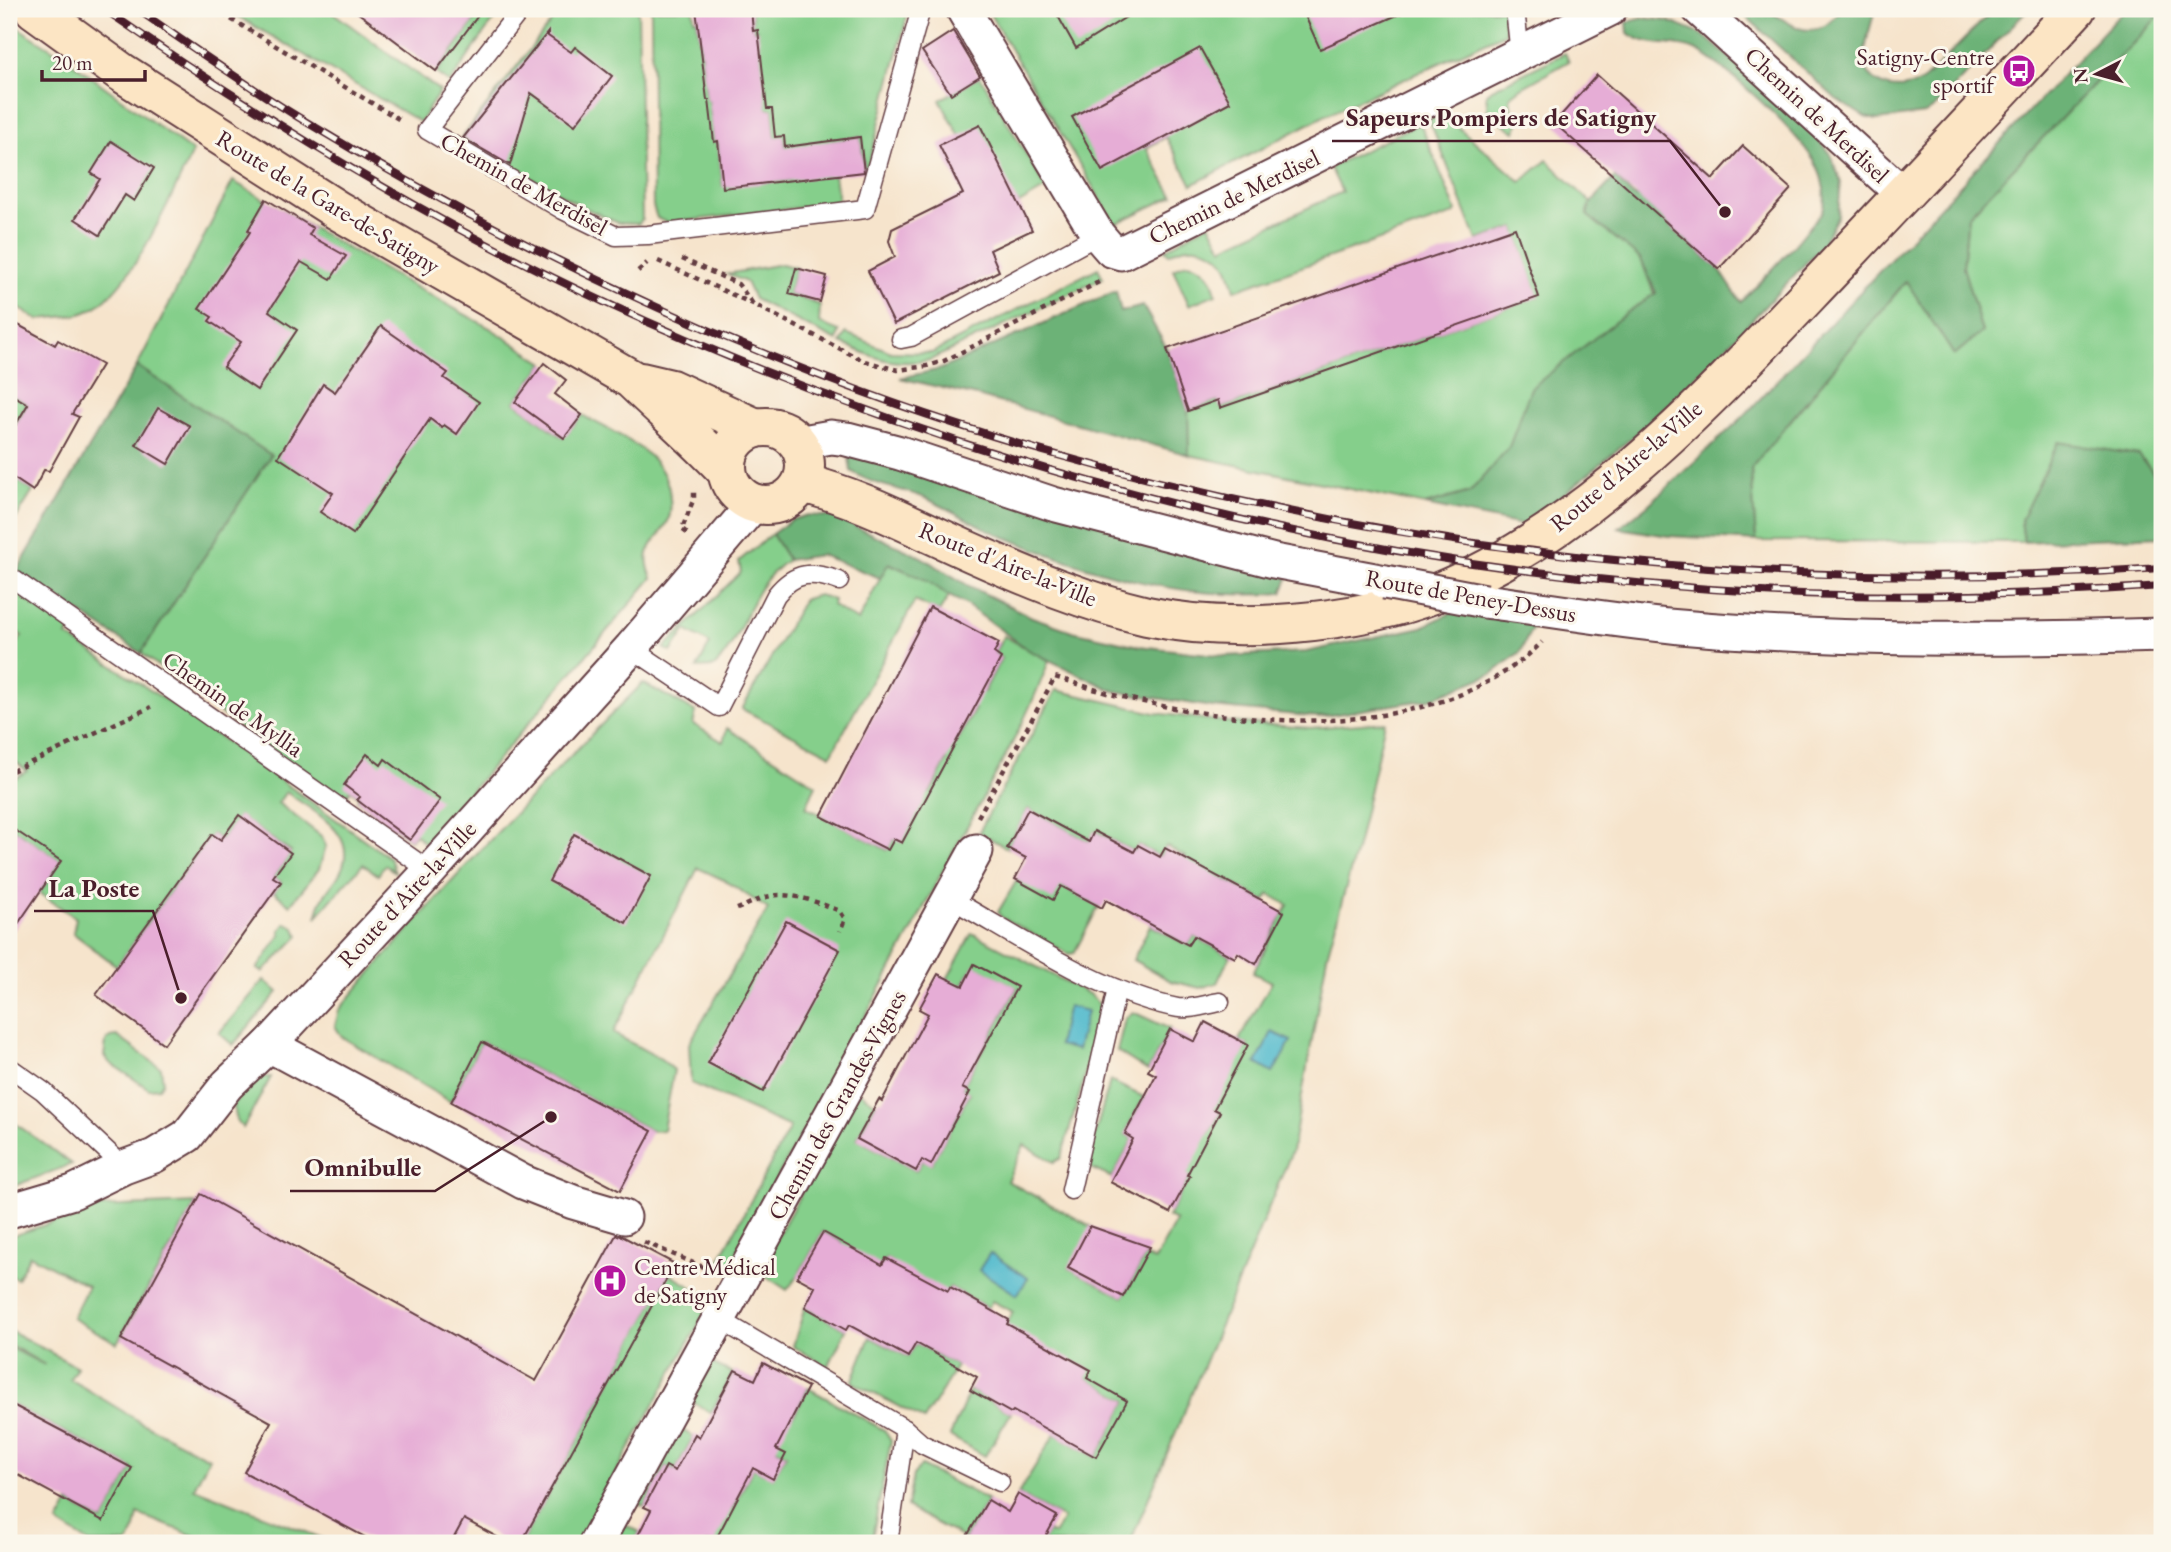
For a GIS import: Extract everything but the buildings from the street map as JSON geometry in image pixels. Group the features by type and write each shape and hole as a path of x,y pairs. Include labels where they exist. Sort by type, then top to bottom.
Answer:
{"street":[{"name":"Route de la Gare-de-Satigny","path":"34,9 121,72 337,211 631,379 661,409 689,431 710,475"},
{"name":"Chemin de Merdisel","path":"963,9 1098,235 1111,250 1121,253 1610,9"},
{"name":"Chemin de Merdisel","path":"1699,9 1903,195"},
{"name":"Route d'Aire-la-Ville","path":"802,482 893,515 1045,584 1148,616 1205,624 1259,625 1327,620 1395,606 1462,582 1547,533 1584,506 1657,445 1736,372 2076,9"},
{"name":"Route de la Gare-de-Satigny","path":"631,379 671,389 756,428"},
{"path":"771,427 785,432 797,443 803,455 805,469 802,482 793,495 769,506 754,504 740,497 732,485 710,475 727,458 742,435 756,428 771,427"},
{"name":"Route de Peney-Dessus","path":"797,443 831,437 847,439 900,453 1053,504 1274,561 1485,601 1680,626 1821,635 2008,639 2162,635"},
{"name":"Route d'Aire-la-Ville","path":"9,1211 74,1192 124,1167 154,1156 187,1136 227,1085 269,1045 430,871 631,648 754,504"},
{"name":"Chemin des Grandes-Vignes","path":"596,1543 976,851"},
{"path":"269,1045 523,1182 573,1202 624,1217"}],"lane":[{"name":"Chemin de Merdisel","path":"521,9 428,130 563,210 616,236 648,235 865,209 921,9"},
{"path":"1515,9 1520,55"},
{"path":"901,340 1098,235"},
{"path":"631,648 719,707 776,594 786,583 807,575 823,575 839,581"},
{"name":"Chemin de Myllia","path":"9,576 430,871"},
{"path":"951,899 1083,974 1117,989 1180,1009 1220,1002"},
{"path":"1071,1190 1117,989"},
{"path":"9,1067 43,1091 124,1167"},
{"path":"719,1319 905,1429 922,1444 1000,1482"},
{"path":"888,1543 905,1429"}],"path":[{"path":"214,9 403,122 428,130"},
{"path":"638,271 644,265 656,261 753,304 738,285 652,245 648,235"},
{"path":"710,475 694,498 682,529 711,554"},
{"path":"976,851 970,831 1055,677 1126,698 1183,710 1252,719 1290,722 1381,715 1425,706 1491,681 1534,650 1567,612"},
{"path":"12,771 178,695"},
{"path":"737,909 765,897 780,895 813,901 840,911 845,919 840,931"},
{"path":"624,1217 642,1241 740,1282"}],"green space":[{"path":"225,9 328,9 440,91 420,122"},
{"path":"483,9 501,9 450,83 436,73"},
{"path":"561,9 638,9 642,219 639,224 618,223 585,208 461,139"},
{"path":"651,9 693,9 694,19 697,19 714,141 718,141 723,187 789,180 784,137 775,137 772,109 766,109 757,30 753,31 751,9 909,9 865,171 860,137 828,142 839,203 667,223 657,218 653,206"},
{"path":"1504,9 1505,33 1324,116 1192,185 1166,137 1146,148 1173,196 1115,224 988,11"},
{"path":"1738,9 1766,10 1794,26 1809,30 1826,25 1841,9 1875,9 1865,53 1866,65 1876,82 1895,88 1925,79 1994,9 2028,9 1935,107 1925,114 1877,120 1865,117 1836,99"},
{"path":"2125,9 2162,9 2162,13 1968,216 1963,267 1982,332 1954,355 1906,281 1751,468 1756,541 1669,536 1619,528 1648,505 1744,416"},
{"path":"2162,13 2162,484 2139,455 2021,520 2024,542 1756,541 1751,468 1907,280 1954,355 1982,332 1963,267 1968,216"},
{"path":"1644,18 1668,21 1703,35 1800,118 1830,154 1841,182 1838,216 1821,247 1732,341 1647,425 1526,526 1425,505 1470,492 1509,447 1531,388 1656,293 1641,259 1587,215 1591,203 1615,177 1635,198 1643,189 1671,226 1719,269 1741,302 1823,210 1824,189 1818,168 1781,121 1725,70 1695,50 1643,41 1628,33 1627,22"},
{"path":"9,22 66,58 193,152 134,264 103,301 81,314 38,320 9,302"},
{"path":"1565,53 1569,61 1510,97 1511,106 1519,122 1515,132 1488,113 1486,94 1490,90"},
{"path":"980,76 1046,188 1019,204 959,135 940,100"},
{"path":"1441,114 1450,115 1458,127 1521,182 1547,160 1591,203 1587,215 1641,259 1654,294 1600,336 1509,450 1470,492 1425,505 1189,455 1188,411 1218,400 1221,408 1538,297 1515,228 1477,240 1429,119"},
{"path":"1420,123 1456,211 1454,214 1235,290 1228,268 1209,250 1193,247 1169,254 1165,250 1209,223 1222,248 1342,192 1330,167"},
{"path":"233,181 393,275 490,328 544,363 515,402 563,438 582,415 639,447 661,469 667,483 671,504 669,518 651,547 647,559 652,578 426,844 415,834 410,840 357,800 359,797 351,790 341,804 141,653 271,455 137,366"},
{"path":"1187,263 1199,266 1207,273 1216,294 1189,305 1173,269"},
{"path":"782,264 796,268 789,294 820,305 819,323 839,331 837,341 754,299 746,282 727,274"},
{"path":"1098,268 1103,278 930,360 894,362 841,343 846,333 891,352 932,353"},
{"path":"1116,291 1121,312 1143,306 1167,349 1188,411 1189,455 977,396 900,378 941,369"},
{"path":"137,366 271,455 141,653 17,571"},
{"path":"9,393 28,404 9,436"},
{"path":"2058,442 2139,455 2162,484 2162,536 2024,542 2021,520"},
{"path":"857,452 1288,578 1282,593 1246,595 1174,588 1104,572 1035,549 992,532 925,498 860,476 851,471 849,458"},
{"path":"9,475 33,491 9,530"},
{"path":"808,515 835,517 921,557 969,586 1032,617 1072,631 1139,646 1225,656 1306,652 1422,627 1461,608 1534,624 1520,652 1492,674 1430,699 1319,717 1212,707 1114,691 1030,651 965,604 926,580 889,563 880,578 821,555 788,560 772,534 791,520"},
{"path":"772,534 788,560 763,584 733,641 714,667 697,668 710,644 686,630 671,652 664,648 741,572 739,561"},
{"path":"888,563 926,580 949,596 939,612 915,601 831,755 742,709 804,599 819,595 834,600 832,605 858,621"},
{"path":"9,582 72,627 67,636 193,718 390,858 395,872 385,865 378,875 363,864 317,916 321,901 344,863 345,850 333,827 286,792 278,803 321,836 326,846 319,869 290,905 274,892 281,882 273,877 291,852 239,816 221,840 212,834 117,966 73,933 76,918 39,893 60,861 9,826 9,785 12,780 27,771 9,756 9,654 22,636 9,626"},
{"path":"1004,636 1049,661 1035,695 914,927 727,1270 716,1266 790,1127 691,1083 689,1044 768,909 724,880 698,868 613,1033 661,1059 674,1070 663,1130 652,1131 482,1042 451,1102 342,1037 335,1026 339,1010 449,884 643,683 696,712 693,724 723,742 727,728 816,785 806,807 887,850 894,839 902,842 920,789 930,793 947,760 939,756 948,737 957,742 975,709 966,704 975,688 984,692 1001,658 994,653"},
{"path":"1056,690 1155,713 1227,722 1311,728 1385,722 1358,843 1327,956 1292,1151 1130,1543 1042,1543 1048,1532 1054,1535 1063,1519 1018,1494 1055,1434 1096,1457 1127,1401 1003,1331 1013,1312 992,1301 988,1308 950,1287 943,1298 886,1258 878,1273 837,1251 842,1242 823,1232 787,1290 758,1271 858,1091 876,1104 857,1139 916,1171 922,1160 931,1164 970,1093 962,1088 1017,988 974,965 962,987 947,979 972,933 1091,995 1100,1006 1082,1086 1061,1158 1054,1162 1024,1145 1007,1181 1092,1227 1069,1268 1123,1297 1145,1256 1155,1260 1176,1221 1168,1217 1189,1177 1178,1170 1210,1131 1220,1113 1206,1105 1248,1045 1239,1040 1272,982 1253,973 1288,905 1269,894 1265,901 1227,881 1183,864 1186,857 1166,846 1160,857 1138,845 1134,852 1095,831 1089,842 1028,809 1007,848 979,832"},
{"path":"1017,880 1061,886 1099,906 1074,953 1069,954 1001,917 998,912"},
{"path":"286,923 294,927 299,936 263,972 257,969 281,934 280,931"},
{"path":"1150,925 1188,945 1194,936 1230,956 1217,983 1200,988 1171,981 1133,960"},
{"path":"264,980 278,992 233,1045 219,1033"},
{"path":"1133,1012 1170,1029 1148,1071 1117,1051 1125,1019"},
{"path":"117,1036 161,1068 163,1082 159,1088 149,1089 104,1056 106,1042 110,1037"},
{"path":"271,1077 243,1128 237,1121 233,1104 254,1078"},
{"path":"1110,1081 1144,1097 1125,1134 1133,1139 1112,1178 1086,1166"},
{"path":"9,1119 72,1164 9,1188"},
{"path":"196,1203 117,1343 72,1318 88,1286 30,1255 17,1279 9,1275 9,1237 98,1207"},
{"path":"669,1274 713,1299 577,1543 521,1543"},
{"path":"805,1307 846,1330 828,1367 793,1346"},
{"path":"9,1330 77,1367 70,1379 142,1423 209,1458 194,1488 334,1543 213,1543 138,1514 134,1533 127,1543 90,1543 58,1523 69,1503 103,1521 132,1468 9,1403 9,1347 45,1365 9,1344"},
{"path":"870,1337 908,1357 916,1343 957,1366 924,1420 852,1382"},
{"path":"709,1362 733,1373 711,1413 691,1401"},
{"path":"808,1388 884,1430 891,1441 871,1543 706,1543 700,1540 734,1506 753,1468 773,1478 786,1454 768,1444 795,1413"},
{"path":"970,1390 1011,1413 985,1456 950,1436"},
{"path":"675,1425 693,1437 675,1471 666,1466 644,1507 634,1502"},
{"path":"921,1466 988,1500 965,1539 907,1507 913,1475"},
{"path":"621,1523 640,1532 634,1543 611,1543"}],"water":[{"path":"1068,1006 1087,1011 1077,1050 1058,1045"},
{"path":"1272,1032 1291,1041 1273,1073 1256,1063"},
{"path":"990,1253 1028,1278 1017,1295 979,1270"}],"railway":[{"path":"104,9 286,129 411,203 539,271 744,363 886,417 1031,464 1178,504 1326,538 1476,564 1627,582 1779,593 1875,596 2018,594 2162,586"},
{"path":"137,9 298,117 475,218 567,264 660,308 849,387 1043,451 1181,487 1320,517 1458,541 1598,559 1738,570 1878,575 2020,575 2162,568"}],"place":[{"name":"Satigny-Centre sportif","path":"2019,71"},
{"name":"Sapeurs Pompiers de Satigny","path":"1725,212"},
{"name":"La Poste","path":"181,998"},
{"name":"Omnibulle","path":"551,1117"},
{"name":"Centre Médical de Satigny","path":"610,1281"}]}
